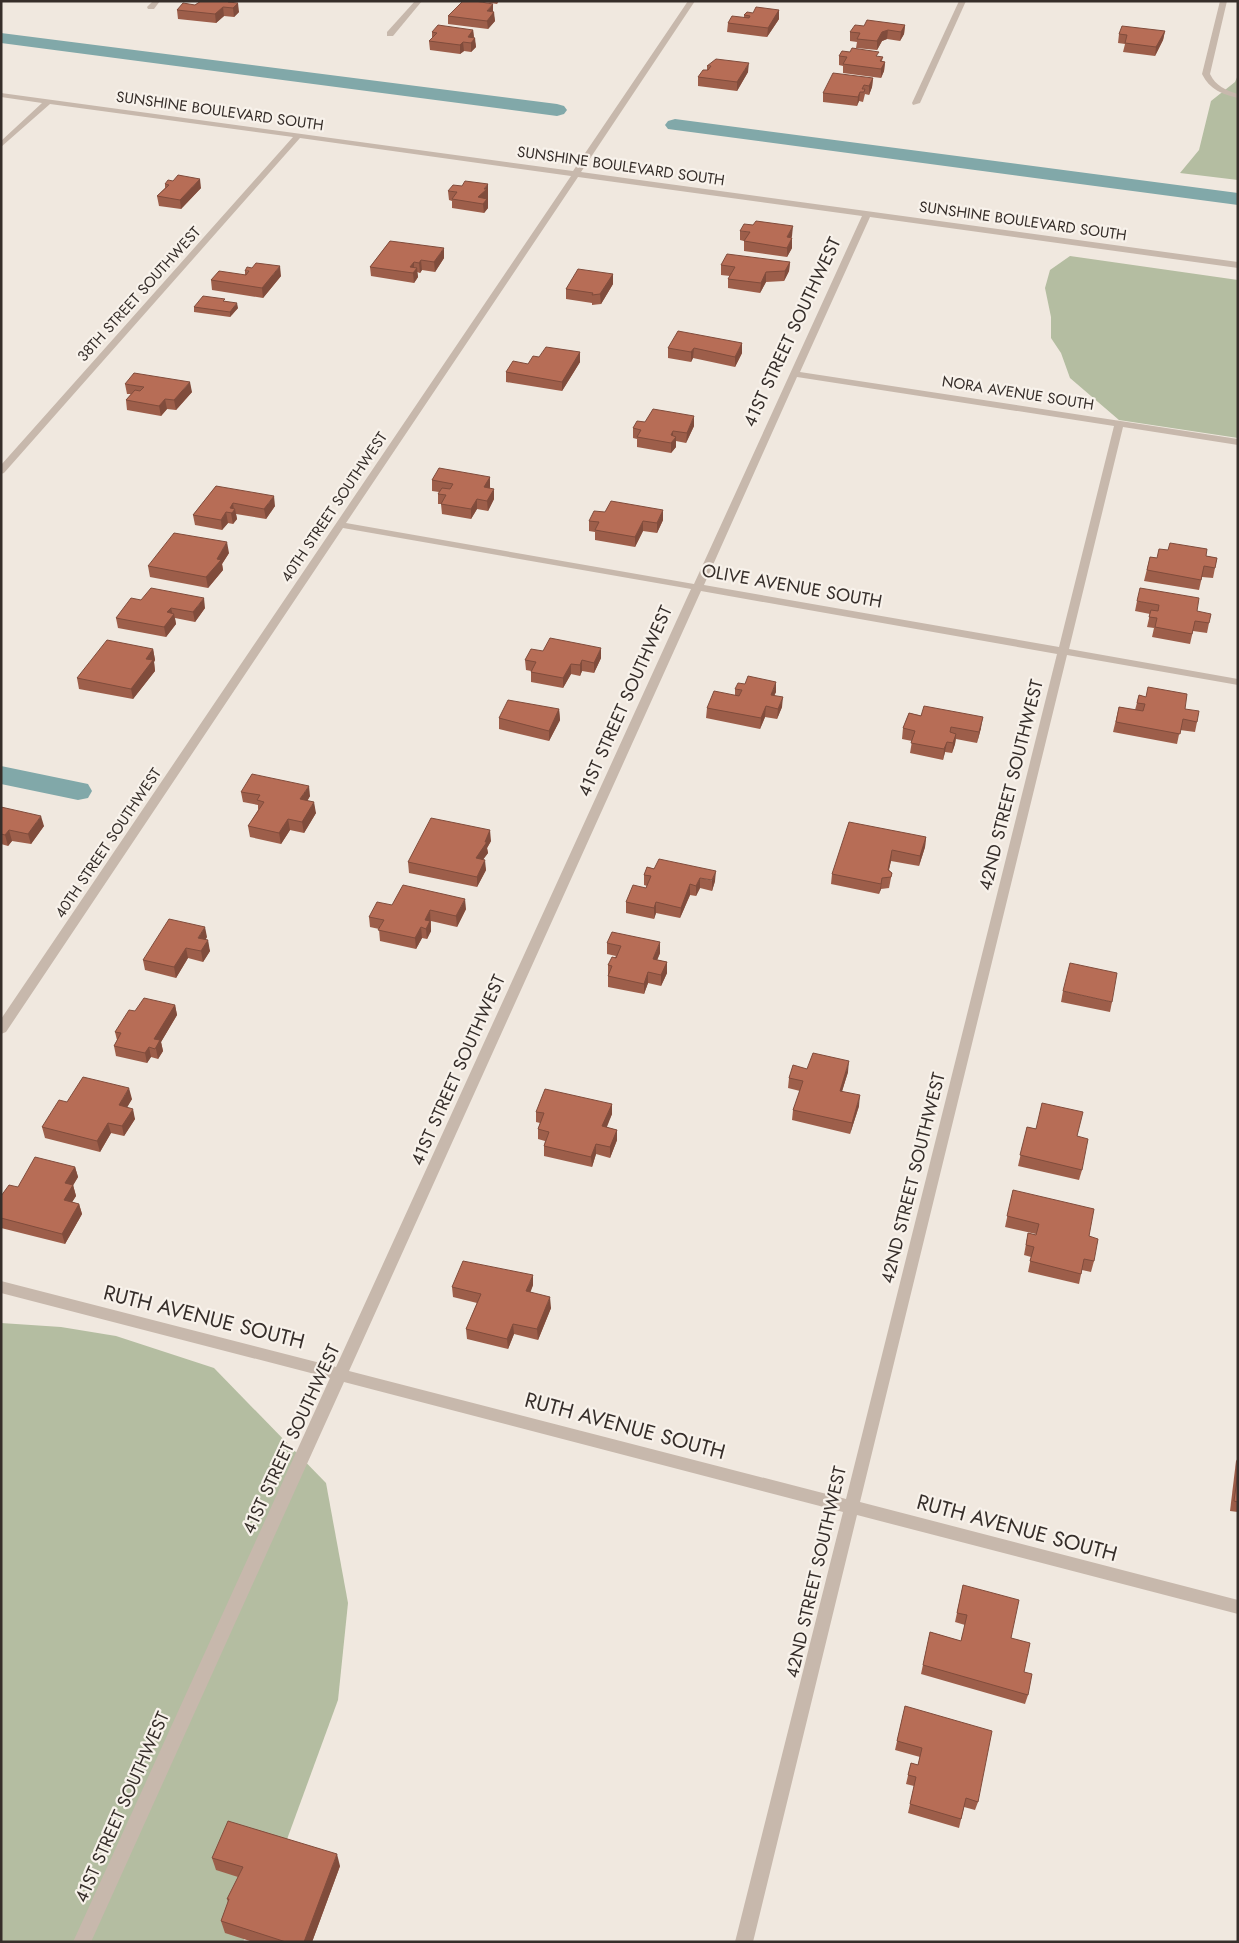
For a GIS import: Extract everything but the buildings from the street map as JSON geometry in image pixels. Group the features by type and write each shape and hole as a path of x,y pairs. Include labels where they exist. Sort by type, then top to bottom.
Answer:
{"street":[{"path":"151,7 157,1"},
{"path":"390,34 419,1"},
{"name":"40TH STREET SOUTHWEST","path":"1,1029 692,1"},
{"path":"916,103 963,1"},
{"path":"1224,1 1206,74 1210,85 1224,93 1238,96"},
{"name":"SUNSHINE BOULEVARD SOUTH","path":"1,95 1238,265"},
{"path":"1,145 48,102"},
{"name":"38TH STREET SOUTHWEST","path":"1,471 298,136"},
{"name":"41ST STREET SOUTHWEST","path":"82,1942 867,214"},
{"name":"NORA AVENUE SOUTH","path":"794,374 1238,442"},
{"name":"42ND STREET SOUTHWEST","path":"744,1942 1119,424"},
{"name":"OLIVE AVENUE SOUTH","path":"341,525 1238,682"},
{"name":"RUTH AVENUE SOUTH","path":"1,1287 1238,1607"}],"green space":[{"path":"1238,75 1238,180 1180,173 1199,150 1211,101 1235,82"},
{"path":"1070,256 1238,280 1238,438 1119,420 1070,378 1061,353 1051,338 1051,317 1045,288 1050,270"},
{"path":"1,1323 61,1327 116,1336 214,1368 326,1483 348,1603 338,1700 282,1853 243,1942 1,1942"}],"waterway":[{"path":"1,38 557,110"},
{"path":"675,125 1238,199"},
{"path":"1,775 78,791"}]}
